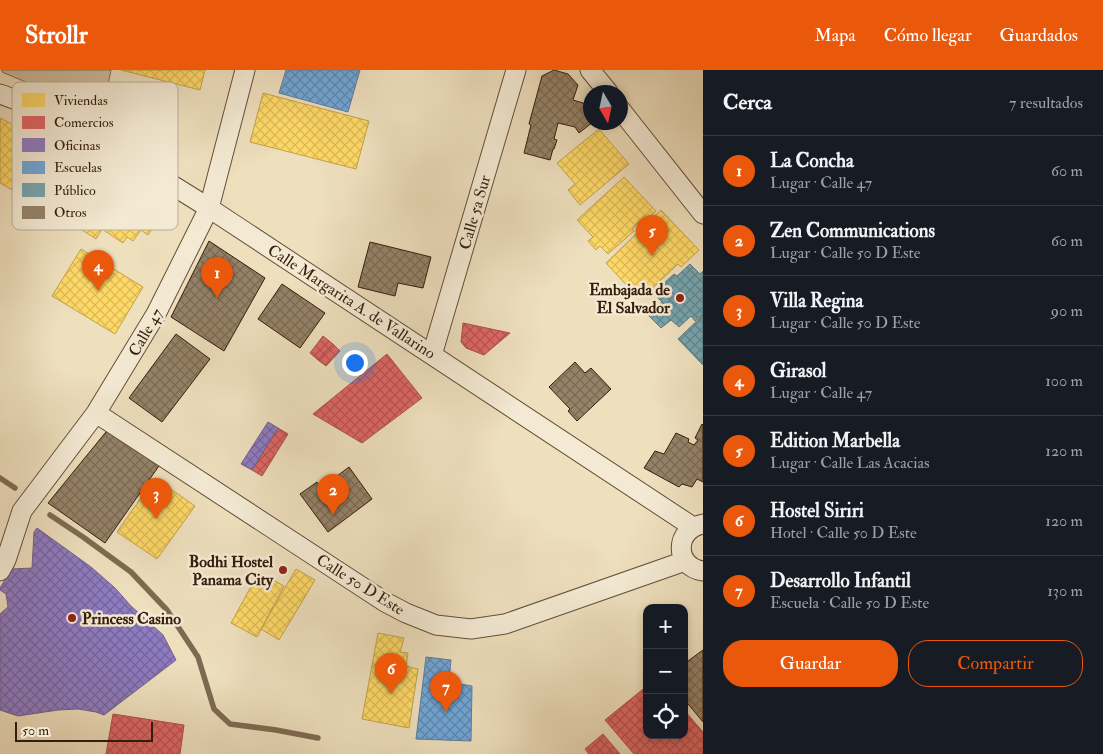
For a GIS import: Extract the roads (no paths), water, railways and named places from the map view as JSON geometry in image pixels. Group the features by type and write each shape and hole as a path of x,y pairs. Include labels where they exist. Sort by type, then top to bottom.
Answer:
{"street":[{"name":"Calle 47","path":"0,571 6,560 22,511 96,413 156,314 209,208 245,70"},
{"name":"Calle 5a Sur","path":"432,355 516,70"},
{"path":"590,70 602,85"},
{"name":"Calle Margarita A. de Vallarino","path":"0,94 12,98"},
{"path":"628,118 703,214"},
{"name":"Calle Margarita A. de Vallarino","path":"178,189 432,355 698,525"},
{"name":"Calle 50 D Este","path":"96,413 385,602 406,613 436,624 471,629 505,624 685,562"},
{"path":"698,525 687,532 681,546 685,562 691,567 703,571"}],"waterway":[{"path":"0,478 15,488"},
{"path":"50,515 131,572 167,610 198,657 214,709 230,724 318,738"}],"place":[{"name":"Edition Marbella","path":"652,256"},
{"name":"Girasol","path":"98,291"},
{"name":"La Concha","path":"217,298"},
{"name":"Embajada de El Salvador","path":"680,298"},
{"name":"Zen Communications","path":"333,515"},
{"name":"Villa Regina","path":"156,519"},
{"name":"Bodhi Hostel Panama City","path":"283,570"},
{"name":"Princess Casino","path":"72,618"},
{"name":"Hostel Siriri","path":"391,694"},
{"name":"Desarrollo Infantil","path":"446,712"}]}
